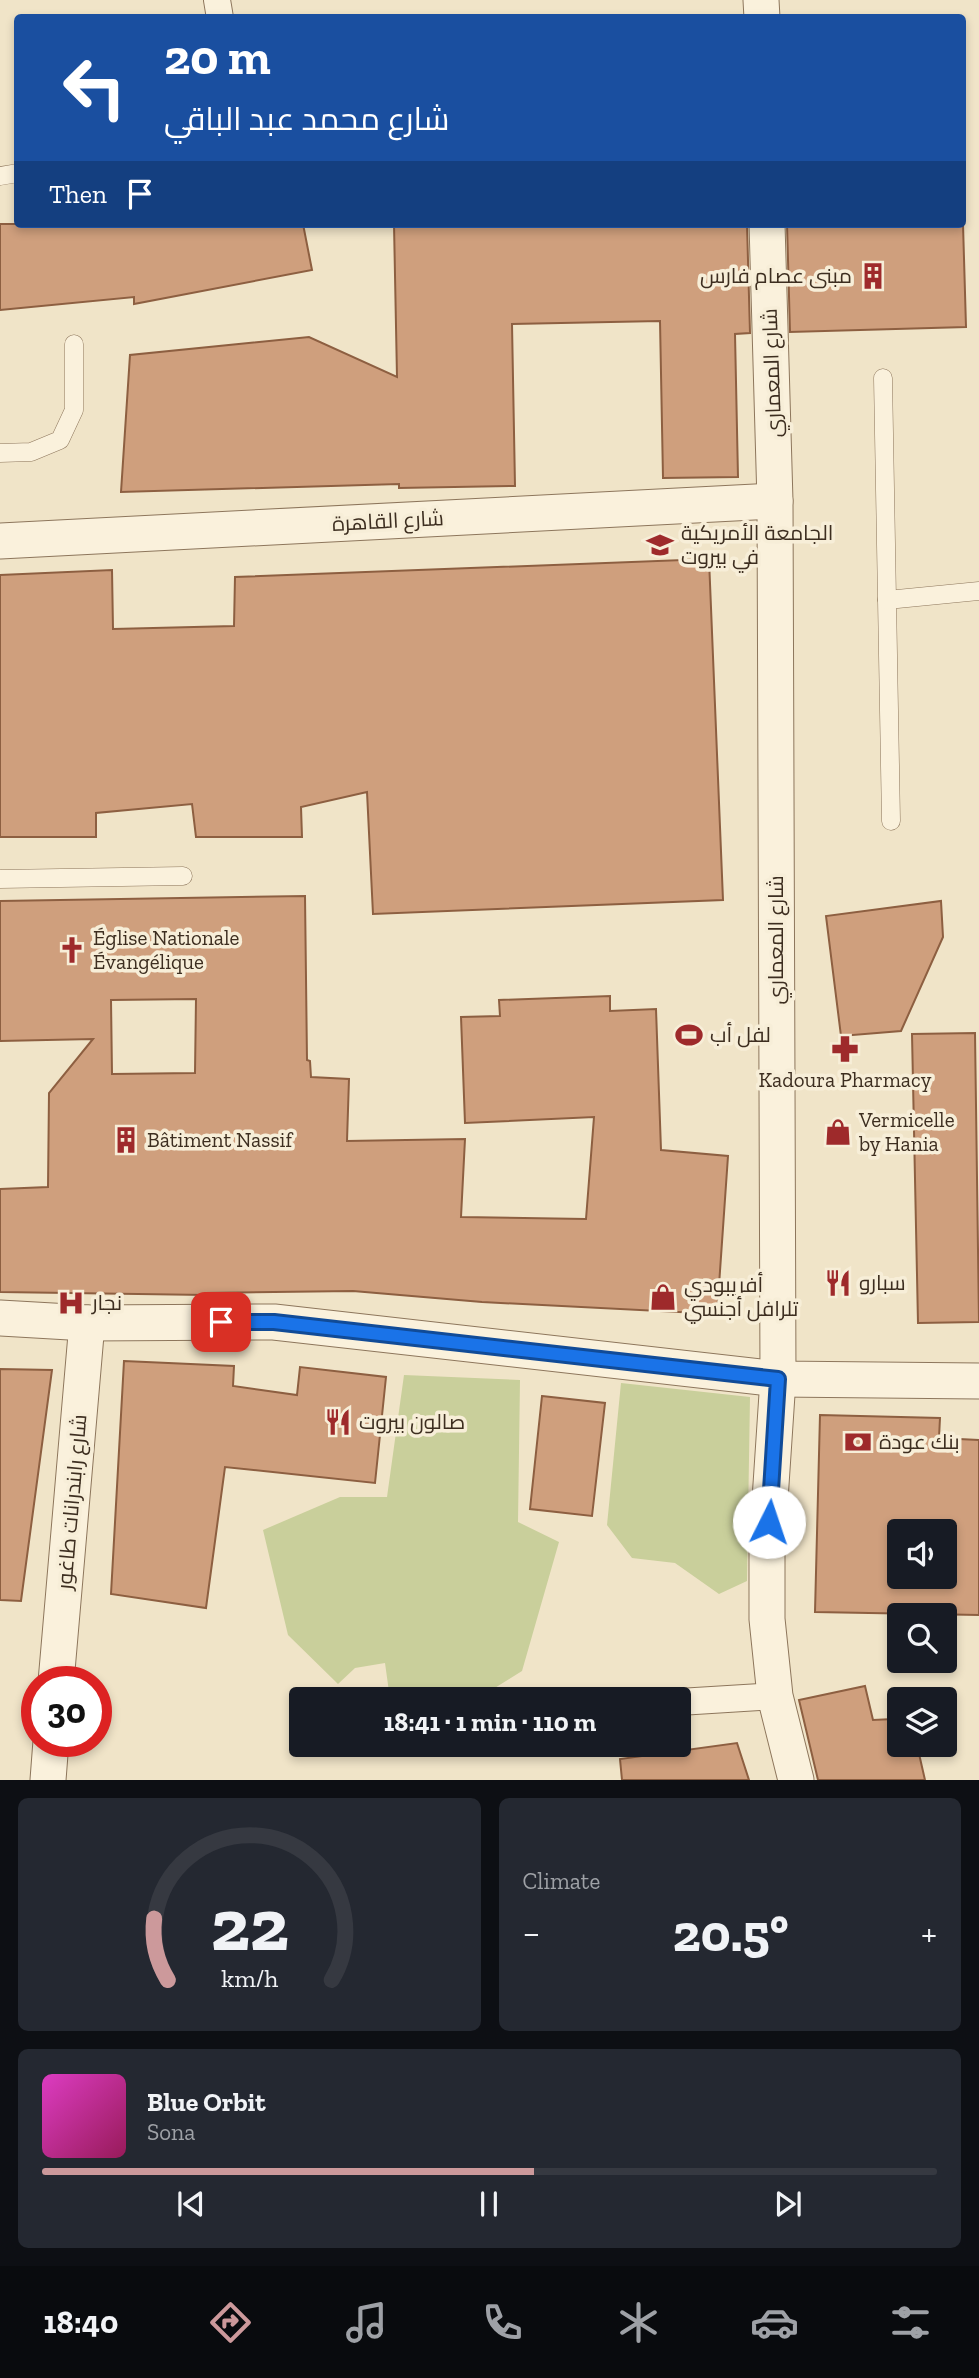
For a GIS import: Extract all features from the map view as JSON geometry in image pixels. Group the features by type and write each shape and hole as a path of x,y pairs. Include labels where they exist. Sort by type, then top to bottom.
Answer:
{"street":[{"name":"شارع المعماري","path":"768,228 775,501 777,1391 767,1545 767,1619 775,1696 796,1780"},
{"name":"شارع القاهرة","path":"0,541 775,501"},
{"path":"0,1318 88,1322 274,1322 777,1391 979,1404"},
{"name":"شارع رابندرانات طاغور","path":"57,1666 88,1322"},
{"path":"777,1391 979,1381"},
{"path":"691,1701 775,1696"},
{"path":"48,1780 50,1757"}],"lane":[{"path":"0,453 31,452 60,440 74,410 75,344"},
{"path":"883,378 891,821"},
{"path":"887,600 979,591"},
{"path":"0,880 183,876"}],"green space":[{"path":"404,1375 520,1380 518,1522 559,1542 522,1671 496,1687 388,1687 385,1663 355,1668 338,1684 288,1635 263,1530 340,1497 387,1497"},
{"path":"621,1383 750,1397 747,1581 719,1594 675,1563 632,1558 607,1525"}],"building":[{"path":"0,224 14,224 14,228 304,228 312,270 134,304 134,297 0,310"},
{"path":"394,228 747,228 750,333 735,334 738,477 663,478 660,321 512,324 515,486 399,488 399,484 121,492 130,355 309,337 397,377"},
{"name":"مبنى عصام فارس","path":"787,228 963,228 966,327 790,332"},
{"path":"709,559 723,900 373,914 367,792 301,807 302,837 196,837 192,804 96,813 96,837 0,837 0,575 112,570 113,629 234,626 235,577"},
{"path":"305,896 307,1060 310,1061 311,1077 349,1079 347,1141 465,1139 461,1217 586,1219 594,1117 465,1123 461,1017 500,1016 499,1000 610,996 610,1011 656,1009 661,1150 728,1156 717,1314 482,1302 353,1291 206,1295 0,1292 0,1189 48,1187 49,1093 93,1039 0,1041 0,901","holes":["196,999 195,1073 112,1074 111,1000"]},
{"path":"941,901 943,937 901,1031 841,1036 826,916"},
{"path":"975,1033 979,1322 918,1323 912,1034"},
{"path":"124,1361 234,1366 233,1386 297,1395 300,1367 386,1377 375,1483 225,1467 206,1608 111,1594"},
{"path":"0,1369 52,1370 21,1601 0,1600"},
{"path":"542,1396 605,1403 592,1516 530,1509"},
{"path":"820,1415 940,1418 939,1438 979,1440 979,1615 957,1615 957,1603 887,1603 887,1613 815,1612"},
{"path":"865,1686 873,1720 887,1719 887,1757 920,1757 925,1780 818,1780 799,1700"},
{"path":"737,1743 749,1780 622,1780 620,1759 691,1757 691,1749"}],"place":[{"name":"مبنى عصام فارس","path":"873,276"},
{"name":"الجامعة الأمريكية في بيروت","path":"660,545"},
{"name":"Église Nationale Évangélique","path":"72,950"},
{"name":"لفل أب","path":"689,1035"},
{"name":"Kadoura Pharmacy","path":"845,1049"},
{"name":"Vermicelle by Hania","path":"838,1132"},
{"name":"Bâtiment Nassif","path":"126,1140"},
{"name":"سبارو","path":"838,1283"},
{"name":"أفريبودي تلرافل أجنسي","path":"663,1297"},
{"name":"نجار","path":"71,1303"},
{"name":"صالون بيروت","path":"338,1422"},
{"name":"بنك عودة","path":"858,1442"}],"route":[{"path":"221,1322 274,1322 778,1379 769,1522"}]}
